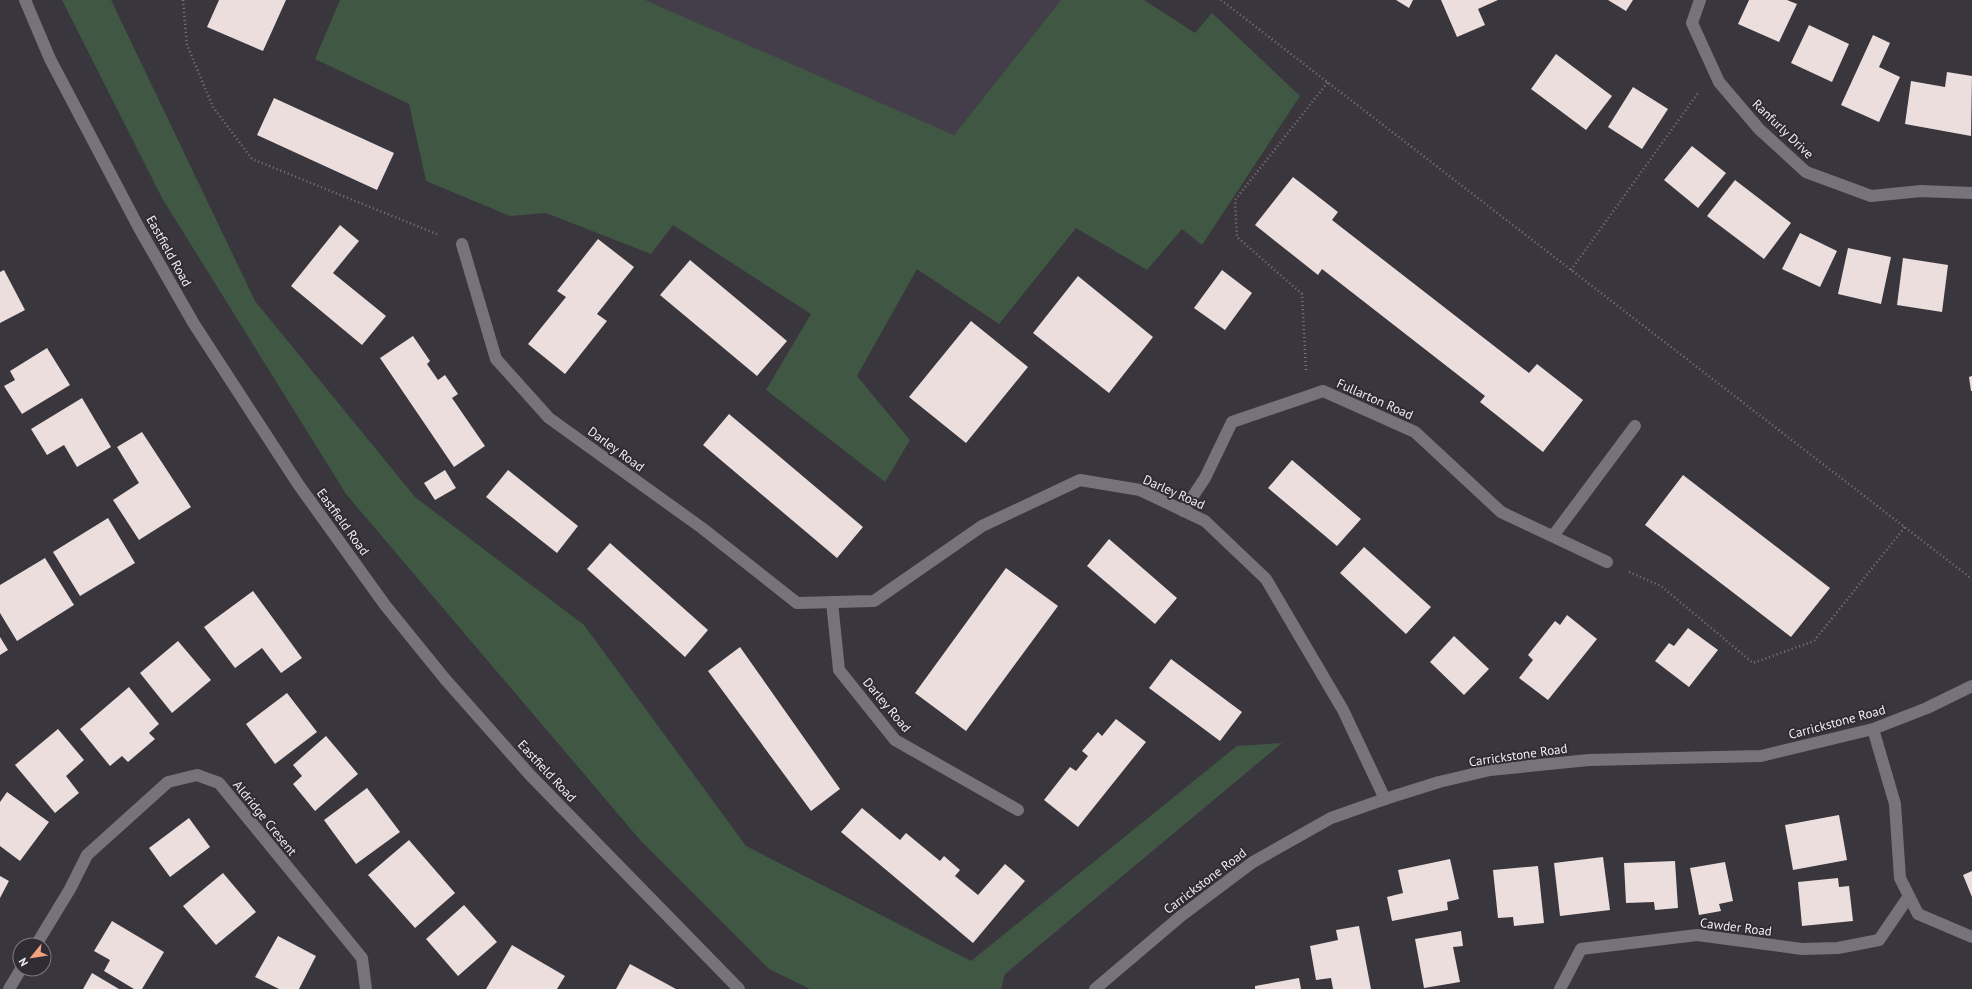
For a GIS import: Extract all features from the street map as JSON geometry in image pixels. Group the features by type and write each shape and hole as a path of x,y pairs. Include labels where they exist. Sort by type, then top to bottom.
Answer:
{"street":[{"name":"Eastfield Road","path":"25,0 50,59 139,228 194,324 302,491 385,605 445,679 530,775 739,989"},
{"name":"Ranfurly Drive","path":"1700,0 1692,24 1719,82 1759,129 1806,172 1871,196 1921,191 1972,193"},
{"name":"Darley Road","path":"462,244 496,359 549,418 702,528 797,603 874,601 982,526 1080,480 1140,490 1205,521 1266,579 1343,710 1385,799"},
{"name":"Fullarton Road","path":"1182,511 1205,478 1232,422 1323,391 1414,432 1501,512 1607,562"},
{"path":"1553,536 1635,426"},
{"name":"Darley Road","path":"832,602 839,670 895,740 1018,810"},
{"name":"Carrickstone Road","path":"1095,989 1181,916 1253,862 1331,818 1385,799 1439,782 1490,770 1589,760 1761,756 1873,728 1927,708 1972,686"},
{"path":"1873,728 1895,804 1900,878 1918,914 1972,937"},
{"name":"Aldridge Cresent","path":"41,937 70,889 87,855 168,782 197,775 219,783 362,958 366,989"},
{"name":"Cawder Road","path":"1560,989 1582,949 1697,935 1802,949 1838,948 1879,940 1909,896"},
{"path":"9,989 16,977"}],"path":[{"path":"183,0 186,45 213,107 252,160 462,244"},
{"path":"1221,0 1972,579"},
{"path":"1571,270 1714,71"},
{"path":"1307,397 1302,294 1237,237 1235,200 1328,82"},
{"path":"1607,562 1661,586 1752,663 1814,641 1905,527"}],"shaded area":[{"path":"645,0 1061,0 954,135"}],"green space":[{"path":"62,0 111,0 255,301 415,497 584,625 746,846 971,961 1237,746 1282,743 1005,974 1001,989 810,989 769,969 641,841 346,494 162,198"},
{"path":"340,0 645,0 954,135 1061,0 1144,0 1195,33 1212,13 1300,96 1202,245 1182,229 1147,270 1076,228 999,324 917,269 857,376 910,440 885,482 766,390 811,314 673,225 651,254 546,213 510,216 426,181 409,104 315,59"}],"building":[{"path":"219,0 286,0 263,51 207,27"},
{"path":"1396,0 1413,0 1409,8"},
{"path":"1441,0 1498,0 1478,9 1485,25 1457,37"},
{"path":"1608,0 1633,0 1626,11"},
{"path":"1749,0 1787,0 1797,4 1779,42 1738,24"},
{"path":"1809,25 1849,44 1832,82 1791,63"},
{"path":"1873,35 1890,43 1879,67 1900,77 1879,122 1841,105"},
{"path":"1556,54 1612,96 1586,130 1531,89"},
{"path":"1947,72 1972,76 1971,136 1905,124 1911,81 1945,87"},
{"path":"1633,87 1668,109 1642,149 1608,127"},
{"path":"274,98 394,153 377,190 257,135"},
{"path":"1692,146 1726,173 1698,208 1664,180"},
{"path":"1293,177 1338,212 1332,220 1529,373 1537,364 1583,400 1543,452 1480,402 1485,396 1322,269 1318,275 1255,225"},
{"path":"1735,180 1791,223 1764,259 1707,216"},
{"path":"340,225 359,241 333,273 386,316 362,345 291,286"},
{"path":"1800,233 1837,251 1820,287 1782,269"},
{"path":"598,239 634,267 597,314 607,321 565,374 528,344 566,297 557,291"},
{"path":"1848,248 1891,257 1881,304 1838,294"},
{"path":"1903,258 1948,265 1942,312 1897,305"},
{"path":"690,260 787,341 757,376 660,295"},
{"path":"4,270 25,310 0,323 0,272"},
{"path":"1222,270 1252,293 1225,330 1194,308"},
{"path":"1078,276 1153,337 1109,393 1033,333"},
{"path":"971,321 1028,367 966,443 909,397"},
{"path":"413,336 430,361 427,364 438,380 445,375 458,394 452,398 485,446 454,467 380,358"},
{"path":"47,348 70,385 22,414 4,386 15,380 10,371"},
{"path":"1972,376 1972,391 1971,391 1969,377"},
{"path":"82,398 111,447 77,467 64,445 47,455 31,429"},
{"path":"729,414 863,527 837,558 703,445"},
{"path":"142,432 191,507 139,540 113,500 139,483 117,447"},
{"path":"1292,460 1361,519 1337,546 1268,488"},
{"path":"445,470 456,488 435,500 424,483"},
{"path":"508,470 578,526 557,553 486,497"},
{"path":"1683,475 1830,588 1791,637 1645,525"},
{"path":"108,518 135,563 80,596 53,552"},
{"path":"1109,539 1177,598 1155,624 1087,566"},
{"path":"610,543 708,630 685,657 587,569"},
{"path":"1364,547 1431,607 1406,634 1340,573"},
{"path":"45,558 74,605 17,641 0,613 0,585"},
{"path":"1006,568 1058,606 966,731 915,693"},
{"path":"253,591 302,658 281,673 262,648 235,668 204,627"},
{"path":"1567,615 1597,639 1548,700 1519,678 1533,660 1528,655 1555,621 1560,625"},
{"path":"1688,628 1718,650 1689,687 1655,661 1669,643 1674,646"},
{"path":"1454,636 1489,669 1464,695 1430,662"},
{"path":"0,637 8,650 0,655"},
{"path":"178,641 211,680 172,713 140,673"},
{"path":"740,647 840,789 811,811 708,671"},
{"path":"1171,659 1242,712 1220,741 1149,688"},
{"path":"129,687 159,724 149,733 155,739 128,762 122,756 110,766 80,729"},
{"path":"287,693 317,732 275,764 246,724"},
{"path":"1116,719 1146,742 1078,827 1044,800 1070,767 1076,771 1088,756 1082,751 1098,732 1102,736"},
{"path":"58,729 84,760 66,776 79,793 55,813 15,765"},
{"path":"326,736 358,774 315,811 293,784 302,776 293,765"},
{"path":"367,788 400,832 356,864 324,820"},
{"path":"7,792 49,822 20,861 0,846 0,802"},
{"path":"862,808 900,840 906,833 940,861 944,856 960,870 955,876 978,895 1005,864 1025,881 973,943 841,832"},
{"path":"1839,815 1847,860 1793,870 1785,825"},
{"path":"189,818 210,847 170,877 149,848"},
{"path":"409,840 455,893 415,928 368,875"},
{"path":"1603,857 1610,910 1560,916 1554,863"},
{"path":"1450,859 1459,899 1447,902 1448,910 1392,921 1387,897 1403,893 1398,870"},
{"path":"1675,861 1678,908 1655,910 1654,902 1626,903 1624,863"},
{"path":"1725,862 1733,901 1719,904 1721,911 1699,915 1690,868"},
{"path":"1538,866 1544,923 1514,926 1513,917 1498,918 1493,870"},
{"path":"1972,871 1972,897 1963,875"},
{"path":"223,873 256,912 216,945 183,906"},
{"path":"0,876 9,881 0,898"},
{"path":"1838,878 1839,887 1849,886 1853,921 1802,926 1798,882"},
{"path":"464,905 497,942 458,976 426,939"},
{"path":"112,921 164,952 142,989 134,989 104,971 110,960 94,951"},
{"path":"1359,926 1371,989 1333,989 1331,978 1316,980 1310,946 1338,940 1336,930"},
{"path":"1461,931 1463,946 1453,947 1460,982 1424,988 1415,939"},
{"path":"278,936 316,956 299,989 279,989 255,977"},
{"path":"512,945 565,976 557,989 486,989"},
{"path":"630,964 676,989 616,989"},
{"path":"92,973 119,989 83,989"},
{"path":"1299,978 1301,989 1255,989 1255,986"}]}
